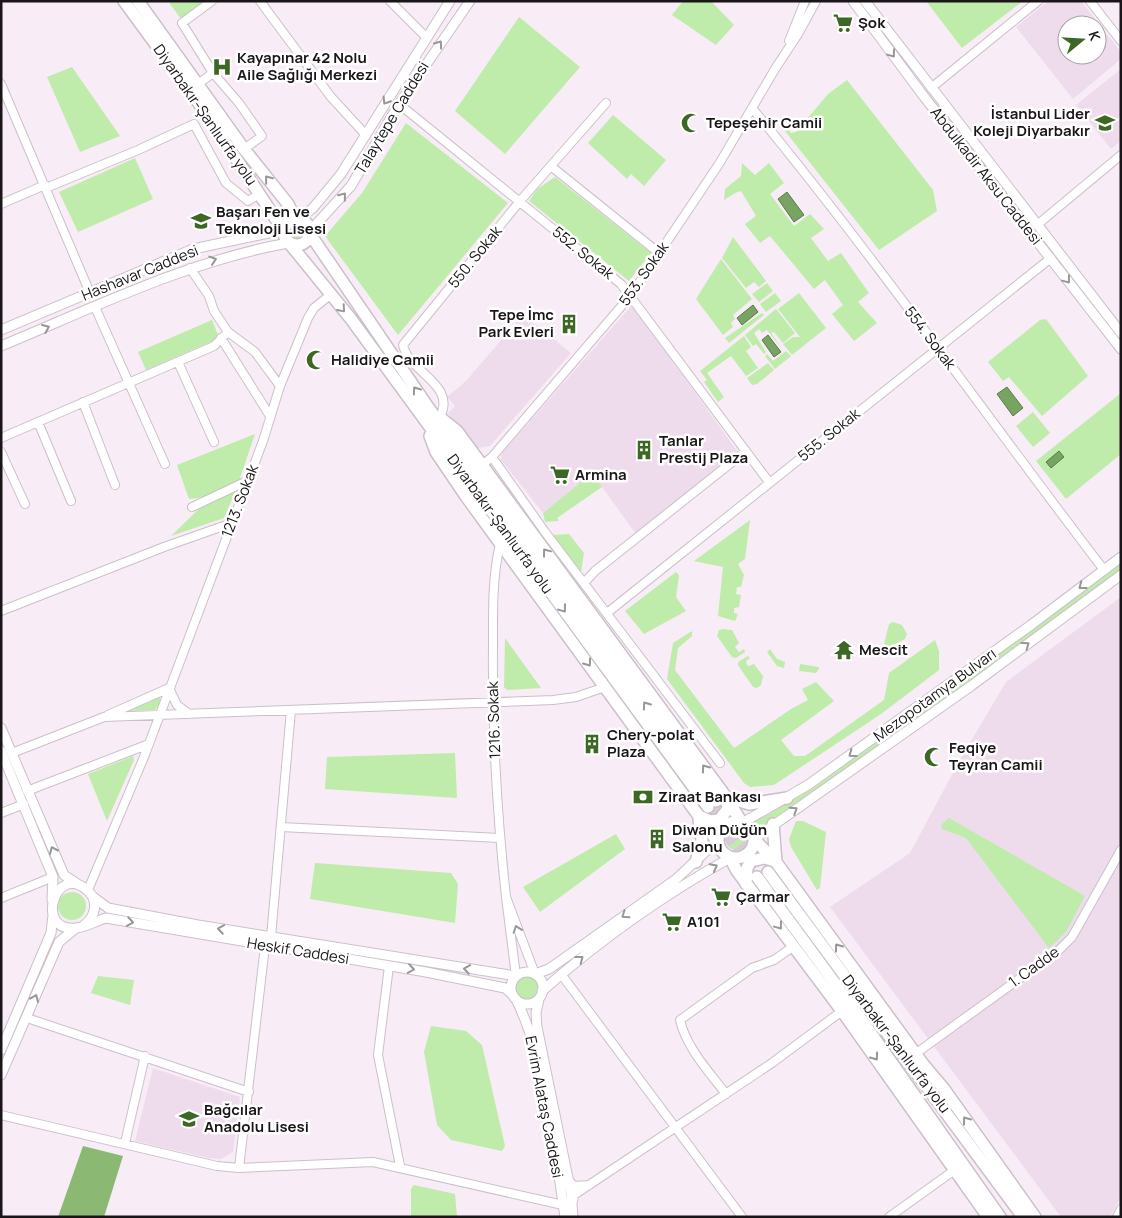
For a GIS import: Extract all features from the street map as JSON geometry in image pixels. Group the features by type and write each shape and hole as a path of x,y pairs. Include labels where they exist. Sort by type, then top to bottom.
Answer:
{"highway":[{"path":"115,1 140,34 161,53"},
{"name":"Diyarbakır-Şanlıurfa yolu","path":"124,1 206,113 283,230"},
{"name":"Diyarbakır-Şanlıurfa yolu","path":"138,1 244,149 288,204 297,219"},
{"path":"148,1 175,52"},
{"path":"297,219 306,223 310,232 302,244 289,243 283,230 288,222 297,219"},
{"name":"Diyarbakır-Şanlıurfa yolu","path":"310,232 435,413 717,802"},
{"name":"Diyarbakır-Şanlıurfa yolu","path":"289,243 351,319 424,420 717,802"},
{"path":"424,420 436,452 500,544 717,841 721,852 730,858 736,859 747,855 754,845 750,829 717,802 482,465 457,431 435,413"},
{"path":"717,802 750,804 787,798"},
{"path":"698,816 710,821 719,820 728,809 717,802"},
{"path":"696,862 702,840 702,828 698,816"},
{"path":"717,841 718,835 724,826 736,822 742,823"},
{"path":"774,824 776,862"},
{"path":"754,839 776,862 1035,1217"},
{"path":"730,858 746,884 842,1011 915,1117 956,1169 988,1217"},
{"path":"746,884 746,874 752,862 764,858 776,862"},
{"name":"Diyarbakır-Şanlıurfa yolu","path":"768,872 971,1144 1023,1217"},
{"name":"Diyarbakır-Şanlıurfa yolu","path":"757,878 892,1063 1000,1217"},
{"path":"892,1063 937,1145"},
{"path":"971,1144 1019,1196"}],"main road":[{"path":"297,219 316,204 341,174 450,1"},
{"name":"Talaytepe Caddesi","path":"310,232 351,186 399,104 470,1"},
{"name":"Abdulkadir Aksu Caddesi","path":"853,1 922,94 1121,349"},
{"name":"Abdulkadir Aksu Caddesi","path":"865,1 1121,332"},
{"name":"Hashavar Caddesi","path":"1,330 193,249 283,230"},
{"path":"1,346 190,268 236,253 289,243"},
{"name":"Mezopotamya Bulvarı","path":"742,823 787,798 842,762 1121,557"},
{"name":"Mezopotamya Bulvarı","path":"754,839 834,784 1121,575"},
{"path":"1,728 5,755 53,877 51,933 1,1050"},
{"path":"5,755 27,791 64,876 108,908 271,937 516,976 525,972 535,974 549,969 675,880 717,841"},
{"path":"516,976 511,985 514,997 525,1004 540,995 561,974 669,894 730,858"},
{"path":"1,1075 59,942 92,917 95,910 87,891 74,885 60,889 52,901"},
{"path":"53,915 62,925 79,927"},
{"name":"Heskif Caddesi","path":"79,927 106,918 389,966 505,988 514,997"},
{"path":"535,974 541,981 540,995"},
{"name":"Evrim Alataş Caddesi","path":"540,995 536,1013 537,1027 568,1180 568,1206 565,1217"},
{"name":"Evrim Alataş Caddesi","path":"514,997 533,1044 568,1206 573,1217"}],"street":[{"path":"212,1 182,23 213,73 239,103 262,136 244,149"},
{"path":"260,1 331,97 365,134"},
{"path":"390,1 426,37"},
{"path":"779,63 805,1"},
{"path":"779,63 816,1"},
{"path":"931,88 1038,1"},
{"path":"1090,1 1121,41"},
{"name":"553. Sokak","path":"482,465 492,457 631,295 719,164 779,63"},
{"path":"198,84 213,73"},
{"path":"1,84 90,292"},
{"name":"550. Sokak","path":"435,413 444,408 441,392 435,382 416,367 403,345 520,201 552,167 606,103"},
{"name":"552. Sokak","path":"399,104 622,284 769,482"},
{"name":"554. Sokak","path":"752,108 938,347 1003,438 1104,570"},
{"path":"1,204 138,150 194,124 226,183 248,201 259,194"},
{"path":"1037,224 1121,155"},
{"path":"552,167 659,253"},
{"path":"316,204 314,211 316,214 328,214"},
{"name":"555. Sokak","path":"607,613 1051,258"},
{"path":"190,268 209,296 214,311 228,332 255,352 280,386"},
{"name":"1213. Sokak","path":"87,891 149,744 263,441 280,386 308,318 314,308 330,295"},
{"path":"95,307 165,464"},
{"path":"1,438 214,346 228,332"},
{"path":"221,338 270,416"},
{"path":"178,362 214,442"},
{"path":"83,402 115,485"},
{"path":"38,422 72,501"},
{"path":"584,583 595,572 746,451"},
{"path":"1,452 24,504"},
{"path":"492,457 584,583 720,763"},
{"path":"192,506 247,481"},
{"path":"1,611 164,546 232,523"},
{"name":"1216. Sokak","path":"500,544 495,565 493,589 492,704 500,838 506,897"},
{"path":"104,717 492,704 576,697 605,687"},
{"path":"5,755 104,717 169,688 177,705 190,714"},
{"path":"271,937 291,710"},
{"path":"27,791 149,744"},
{"path":"1,813 24,804"},
{"path":"281,827 500,838"},
{"name":"1. Cadde","path":"916,1054 1059,950 1072,936 1121,850"},
{"path":"1,898 53,877"},
{"path":"506,897 535,974"},
{"path":"506,897 516,976"},
{"path":"238,1168 249,1092 265,946"},
{"path":"726,1094 682,1030 680,1020 752,968 774,960 794,946"},
{"path":"389,966 378,1055 400,1166"},
{"path":"561,974 742,1217"},
{"path":"1,1115 217,1166 238,1168 373,1162 400,1166 568,1206 574,1195 677,1128 842,1011"},
{"path":"27,1018 146,1056 249,1092"},
{"path":"125,1143 146,1056"},
{"path":"889,1217 956,1169"},
{"path":"568,1180 574,1186 589,1185"},
{"path":"1116,1217 1121,1209"}],"shaded area":[{"path":"168,1 204,1 181,19"},
{"path":"683,1 711,1 734,25 716,45 672,15"},
{"path":"926,1 1023,1 962,48"},
{"path":"1048,1 1081,1 1092,15 1057,15 1057,65 1107,65 1107,34 1121,52 1121,59 1073,99 1016,27"},
{"path":"519,17 580,67 505,154 455,111"},
{"path":"72,67 120,136 80,152 47,77"},
{"name":"İstanbul Lider Koleji Diyarbakır","path":"1121,69 1121,141 1111,149 1076,105"},
{"path":"847,80 933,190 937,211 879,250 781,126 784,124 791,133 796,132 828,94"},
{"path":"613,115 666,160 644,186 631,174 627,179 588,143"},
{"path":"406,123 508,203 398,335 325,236 362,193"},
{"path":"135,158 153,199 78,232 59,192"},
{"path":"742,163 755,175 769,163 784,183 770,194 794,226 810,214 824,229 811,238 828,261 841,253 869,293 858,302 877,323 854,341 832,314 843,305 825,280 814,289 770,236 760,243 745,224 756,216 741,191 724,200 725,189 741,176"},
{"path":"555,177 651,253 629,281 529,201 537,189"},
{"path":"787,192 804,215 794,222 778,199"},
{"path":"296,225 301,227 303,232 301,237 296,239 291,237 289,232 291,227"},
{"path":"733,237 766,281 759,287 754,282 746,288 722,258"},
{"path":"721,259 752,299 733,315 735,319 731,323 733,327 723,335 696,299"},
{"path":"767,283 773,291 759,302 752,294"},
{"path":"775,293 781,301 766,312 760,304"},
{"path":"799,293 826,328 792,355 783,344 793,337 800,337 778,309"},
{"path":"632,305 738,452 636,534 592,473 543,513 501,460 502,453"},
{"path":"753,305 758,312 742,325 737,318"},
{"path":"776,309 795,333 783,343 774,332 771,333 783,350 767,330 762,333 759,329 754,333 766,352 764,354 756,344 753,346 745,335"},
{"path":"762,313 764,315 729,343 725,338"},
{"path":"525,316 571,353 490,446 474,449 448,413 455,406 447,397 466,381 515,324"},
{"path":"1046,319 1088,376 1042,416 1009,377 1003,381 988,362 1040,320"},
{"path":"212,320 218,335 217,339 146,370 138,352"},
{"path":"768,335 781,352 774,357 762,340"},
{"path":"744,336 751,347 746,351 758,368 746,376 731,356 707,373 724,397 718,402 704,382 707,380 700,371"},
{"path":"786,351 791,356 775,369 765,356 767,354 773,361"},
{"path":"768,363 774,370 757,384 752,385 747,378"},
{"path":"1007,387 1023,408 1013,416 997,394"},
{"path":"1121,393 1121,454 1066,499 1036,461"},
{"path":"1033,412 1050,433 1033,447 1016,426"},
{"path":"255,434 239,481 205,497 189,499 177,465"},
{"path":"1059,451 1064,457 1051,468 1046,462"},
{"path":"592,473 602,487 557,518 559,521 545,522 543,513"},
{"path":"235,492 224,518 171,536 204,504"},
{"path":"750,520 745,559 738,564 744,575 741,587 737,587 736,594 741,595 739,607 734,608 734,613 738,614 735,621 718,616 723,567 694,561"},
{"path":"569,534 584,553 581,572 553,535"},
{"path":"1121,563 1121,570 819,791 776,817 757,833 749,821 763,817 812,789"},
{"path":"676,572 679,575 676,597 686,611 644,634 625,611"},
{"path":"1121,597 1121,1197 1110,1217 1061,1217 830,907 910,853 962,756 1006,682"},
{"path":"893,622 902,625 907,634 905,639 888,648 884,644 889,624"},
{"path":"719,630 732,630 739,643 735,647 739,652 744,649 745,652 736,658 732,657 717,636"},
{"path":"692,631 692,636 678,648 675,670 734,748 791,709 808,700 802,689 816,682 834,701 781,740 794,756 805,756 884,700 889,673 935,640 939,651 939,670 881,714 774,785 750,787 744,783 667,679 673,643"},
{"path":"505,638 541,688 507,690 504,687"},
{"path":"770,649 777,659 785,662 784,668 777,666 767,652"},
{"path":"748,656 750,658 746,661 747,665 754,664 763,676 761,685 757,688 753,687 738,665 738,662"},
{"path":"800,664 819,667 819,669 816,673 799,671"},
{"path":"160,696 160,703 155,710 124,711"},
{"path":"455,753 457,798 325,789 327,757"},
{"path":"133,756 134,760 107,821 88,774"},
{"path":"949,818 1085,896 1066,932 1049,948 966,838 942,829 941,825"},
{"path":"796,821 803,821 826,832 820,888 817,890 791,847 789,839"},
{"path":"736,828 744,831 747,839 744,847 736,850 728,847 725,839 728,831"},
{"path":"616,834 625,849 540,912 523,887"},
{"path":"315,863 451,873 458,884 455,923 310,899"},
{"path":"72,892 82,896 86,906 82,916 72,920 62,916 58,906 62,896"},
{"path":"526,975 535,979 539,988 535,997 526,1001 517,997 513,988 517,979"},
{"path":"98,976 134,980 130,1005 91,993"},
{"path":"431,1026 466,1031 482,1045 505,1146 502,1151 451,1140 437,1125 424,1052"},
{"name":"Bağcılar Anadolu Lisesi","path":"153,1068 240,1097 233,1152 221,1159 209,1158 135,1141"},
{"path":"83,1146 123,1156 104,1217 58,1217"},
{"path":"414,1185 455,1194 457,1217 411,1217 411,1189"}],"tunnel":[{"path":"716,801 768,872"},
{"path":"708,807 753,871"}],"place":[{"name":"Şok","path":"843,23"},
{"name":"Kayapınar 42 Nolu Aile Sağlığı Merkezi","path":"222,67"},
{"name":"Tepeşehir Camii","path":"691,123"},
{"name":"İstanbul Lider Koleji Diyarbakır","path":"1105,123"},
{"name":"Başarı Fen ve Teknoloji Lisesi","path":"201,221"},
{"name":"Tepe İmc Park Evleri","path":"569,324"},
{"name":"Halidiye Camii","path":"316,360"},
{"name":"Tanlar Prestij Plaza","path":"644,450"},
{"name":"Armina","path":"560,475"},
{"name":"Mescit","path":"844,650"},
{"name":"Chery-polat Plaza","path":"592,744"},
{"name":"Feqiye Teyran Camii","path":"934,757"},
{"name":"Ziraat Bankası","path":"643,797"},
{"name":"Diwan Düğün Salonu","path":"657,839"},
{"name":"Çarmar","path":"721,897"},
{"name":"A101","path":"672,922"},
{"name":"Bağcılar Anadolu Lisesi","path":"189,1119"}]}
